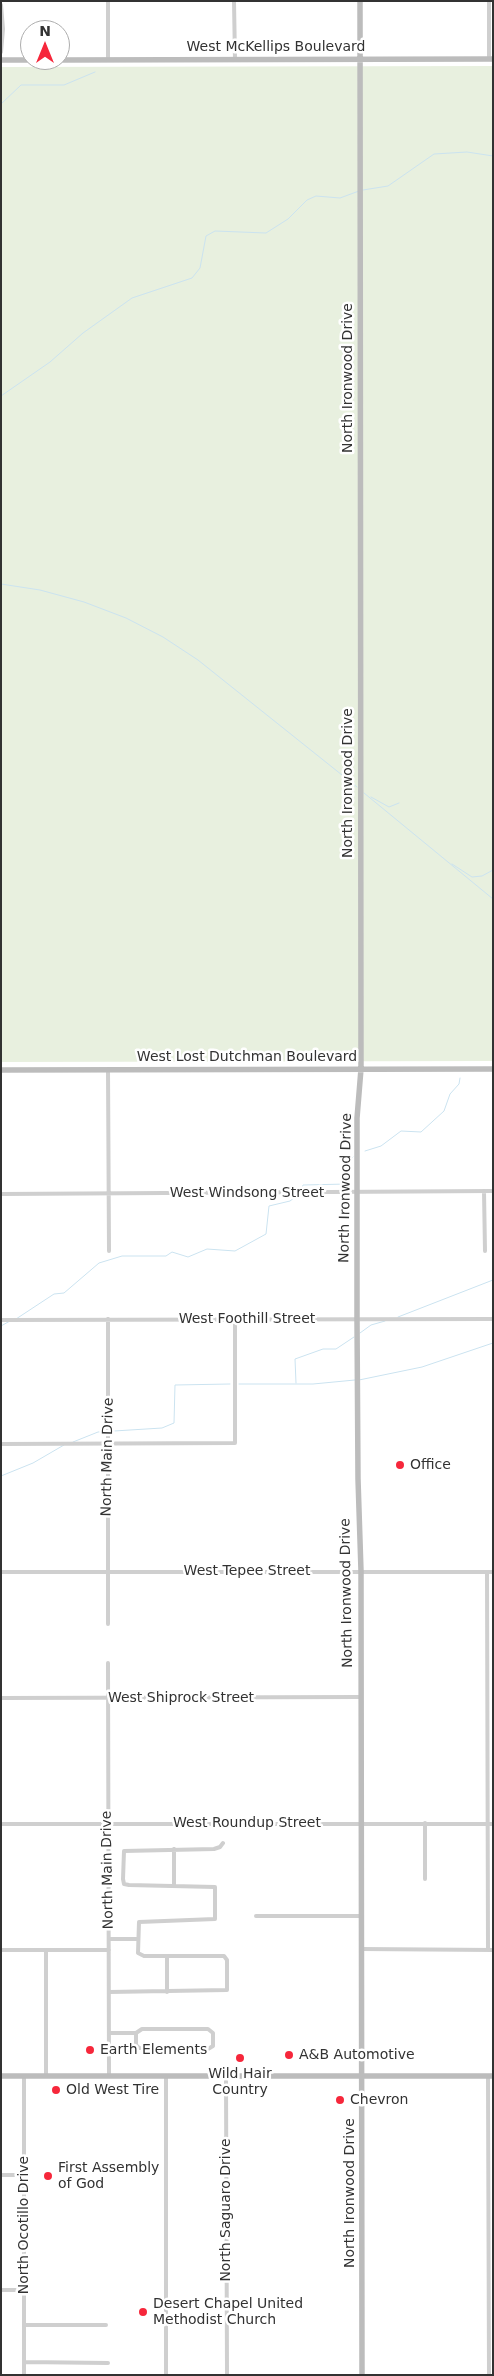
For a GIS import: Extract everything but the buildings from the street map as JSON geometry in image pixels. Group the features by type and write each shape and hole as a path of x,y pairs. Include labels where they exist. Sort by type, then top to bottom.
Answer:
{"street":[{"path":"108,1 108,60"},
{"path":"234,1 235,60"},
{"name":"North Ironwood Drive","path":"360,1 361,1069 358,1118 357,1319 358,1478 361,1571 362,2375"},
{"path":"489,1 491,59"},
{"path":"1,4 3,30 1,52"},
{"name":"West McKellips Boulevard","path":"70,60 491,59"},
{"path":"1,60 20,60"},
{"name":"West Lost Dutchman Boulevard","path":"1,1070 493,1069"},
{"path":"108,1070 109,1251"},
{"path":"484,1191 484,1251"},
{"name":"West Windsong Street","path":"1,1194 493,1191"},
{"name":"North Main Drive","path":"108,1319 108,1624"},
{"path":"1,1444 234,1443 235,1319"},
{"name":"West Foothill Street","path":"1,1320 493,1319"},
{"name":"West Tepee Street","path":"1,1572 493,1572"},
{"path":"362,1949 490,1950 487,1824 487,1572"},
{"name":"North Main Drive","path":"108,1663 110,2076"},
{"name":"West Shiprock Street","path":"1,1698 361,1697"},
{"path":"487,1698 493,1698"},
{"path":"425,1823 425,1879"},
{"name":"West Roundup Street","path":"1,1824 493,1824"},
{"path":"109,1992 227,1990 227,1958 139,1955 139,1922 215,1919 215,1886 124,1884 124,1851 214,1849 220,1847 223,1843"},
{"path":"174,1849 174,1885"},
{"path":"256,1916 361,1916"},
{"path":"109,1939 138,1939"},
{"path":"1,1950 109,1950"},
{"path":"46,1950 46,2076"},
{"path":"167,1956 167,1992"},
{"path":"110,2033 136,2033 142,2029 208,2029 213,2033 213,2046 208,2049 140,2048 136,2045 136,2033"},
{"path":"1,2076 490,2076 489,2375"},
{"name":"North Ocotillo Drive","path":"24,2076 24,2375"},
{"path":"166,2076 166,2375"},
{"name":"North Saguaro Drive","path":"226,2076 227,2375"},
{"path":"1,2176 24,2176"},
{"path":"1,2290 24,2290"},
{"path":"24,2325 106,2325"},
{"path":"24,2362 108,2362"}],"green space":[{"path":"493,66 493,1061 1,1062 1,67 20,67 20,70 70,70 70,67"}],"waterway":[{"path":"1,104 21,85 64,85 95,72"},
{"path":"363,190 388,186 434,154 467,152 493,156"},
{"path":"1,396 50,362 83,333 132,298 192,278 200,268 206,236 215,231 266,233 288,219 307,200 316,196 340,198 359,191"},
{"path":"1,584 40,590 84,602 126,618 163,637 198,660 357,787"},
{"path":"364,793 493,899"},
{"path":"371,797 389,807 399,803"},
{"path":"452,864 472,877 482,876 493,870"},
{"path":"365,1151 381,1146 401,1131 421,1132 444,1111 450,1094 459,1084 460,1078"},
{"path":"302,1188 303,1185 347,1184 349,1182 349,1161 353,1157"},
{"path":"16,1319 54,1294 64,1293 99,1263 122,1256 166,1256 172,1252 188,1257 207,1249 235,1251 266,1234 269,1206 290,1201 294,1198"},
{"path":"398,1317 493,1280"},
{"path":"1,1326 10,1321"},
{"path":"360,1333 371,1325 385,1321"},
{"path":"296,1383 295,1359 323,1349 336,1349 354,1337"},
{"path":"359,1380 422,1367 493,1343"},
{"path":"239,1384 313,1384 355,1380"},
{"path":"73,1442 98,1432 162,1428 174,1423 175,1385 230,1384"},
{"path":"1,1476 33,1463 64,1445"}],"place":[{"name":"Office","path":"400,1465"},
{"name":"Earth Elements","path":"90,2050"},
{"name":"A&B Automotive","path":"289,2055"},
{"name":"Wild Hair Country","path":"240,2058"},
{"name":"Old West Tire","path":"56,2090"},
{"name":"Chevron","path":"340,2100"},
{"name":"First Assembly of God","path":"48,2176"},
{"name":"Desert Chapel United Methodist Church","path":"143,2312"}]}
